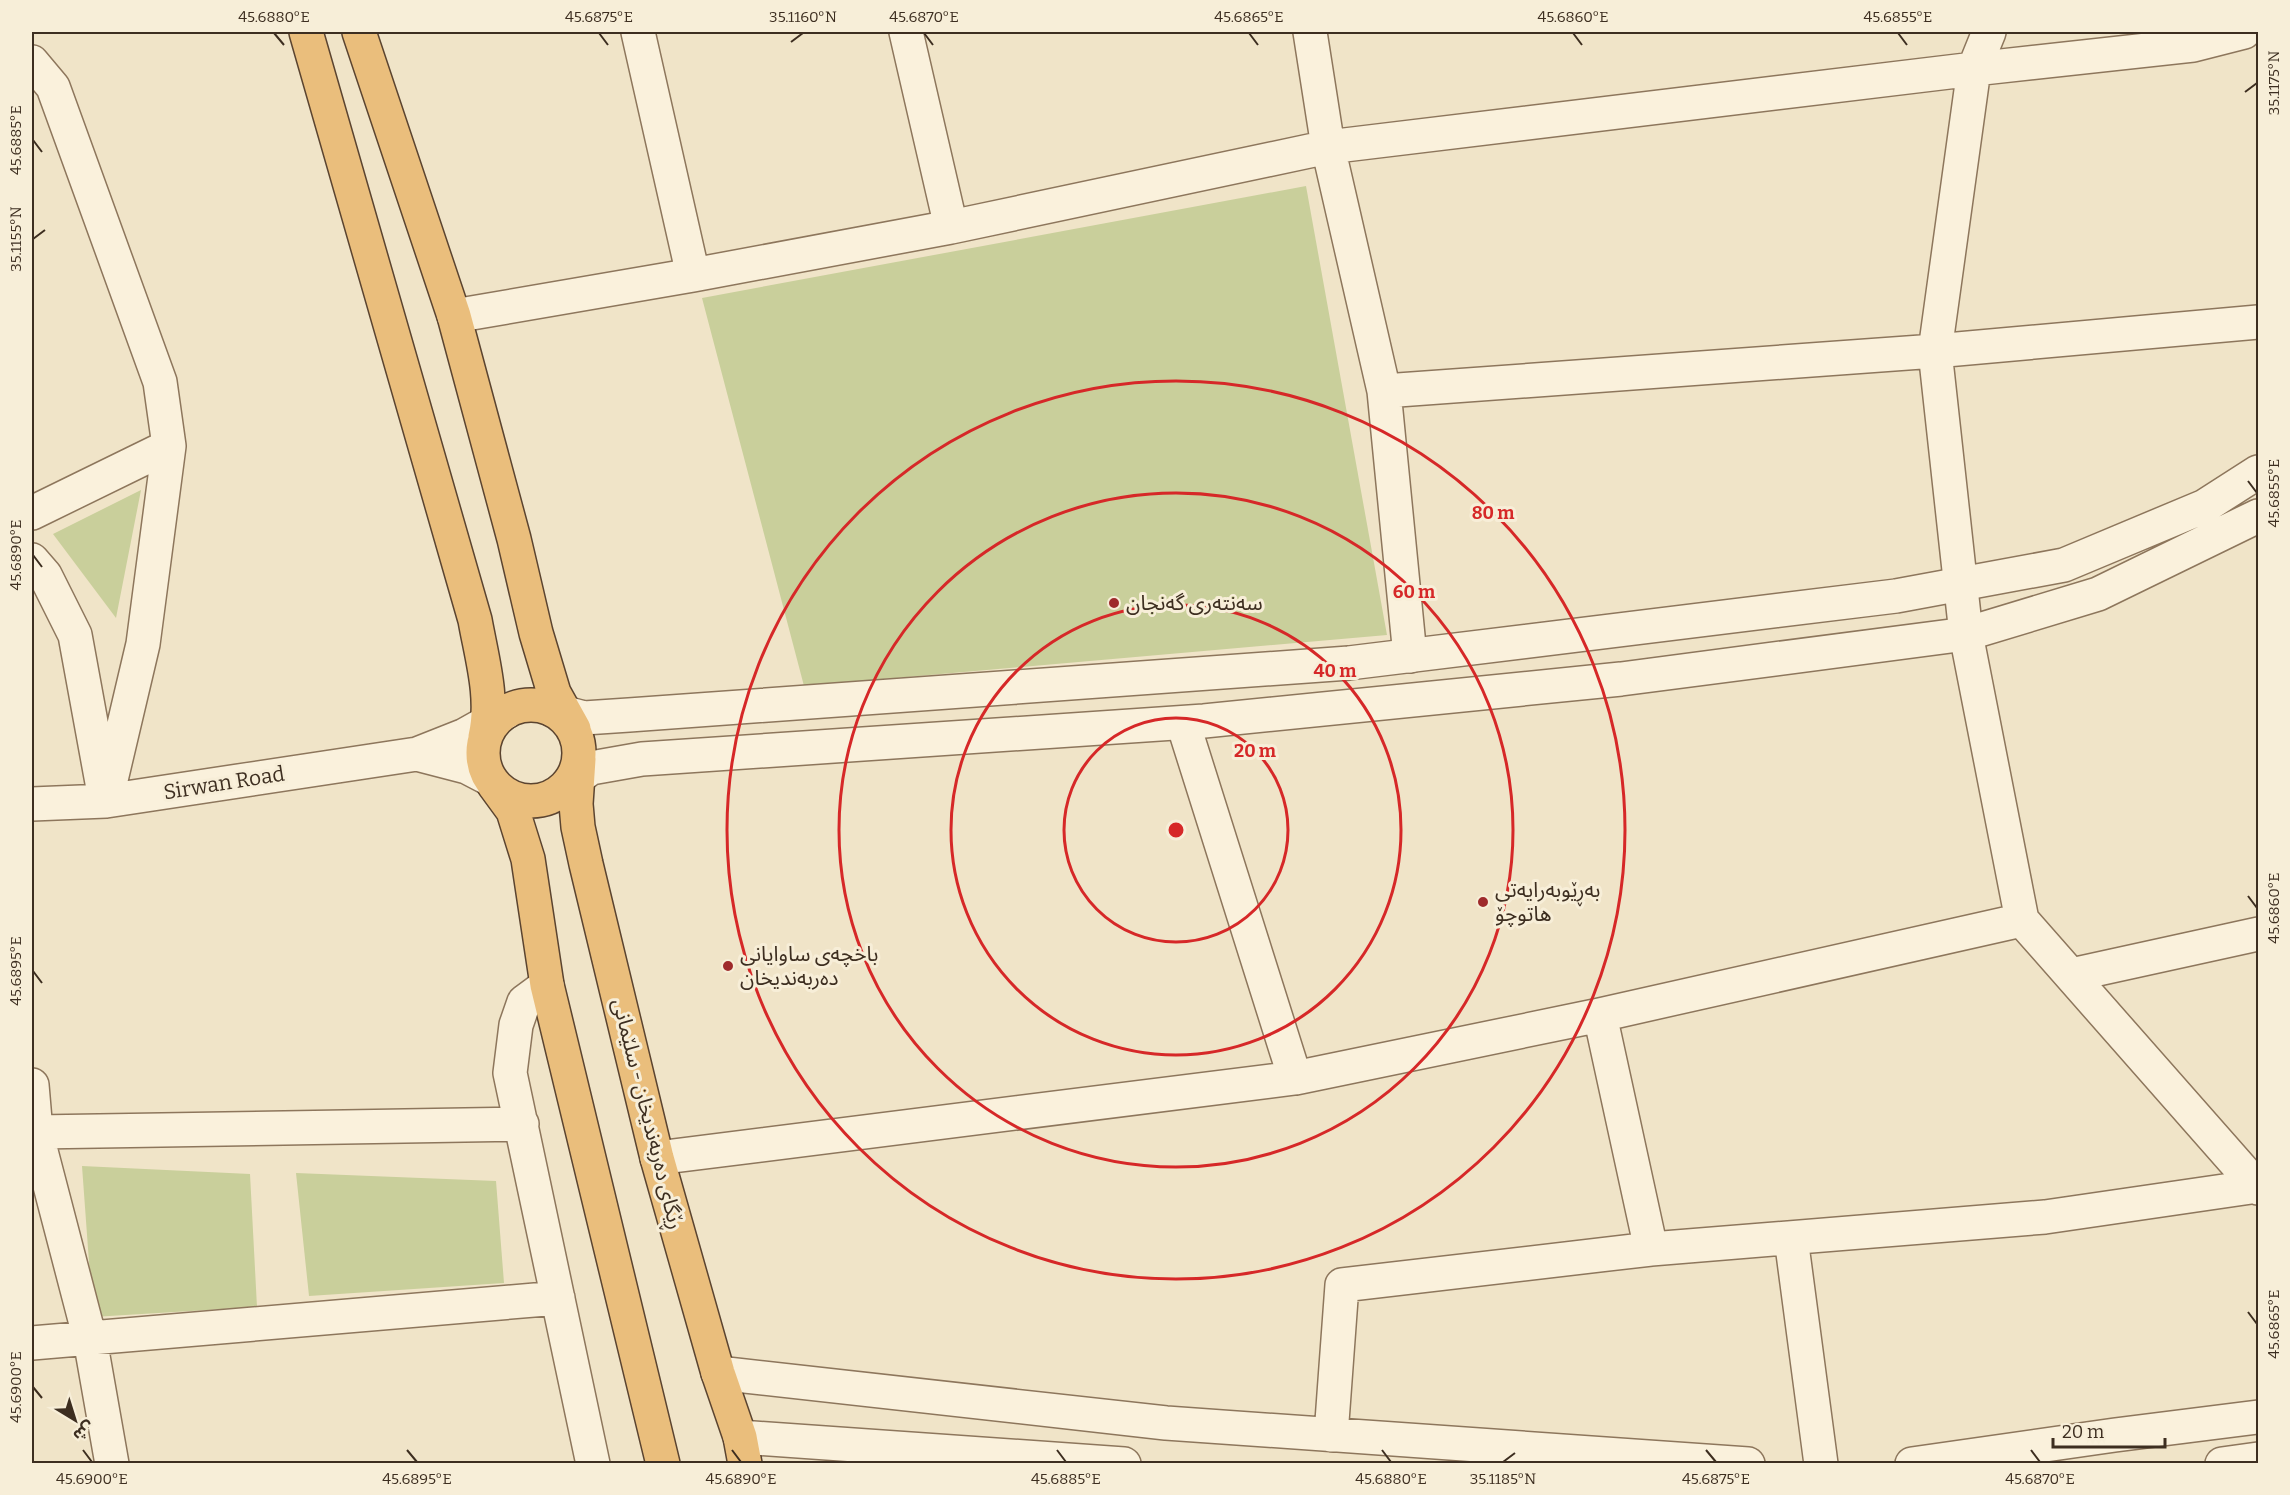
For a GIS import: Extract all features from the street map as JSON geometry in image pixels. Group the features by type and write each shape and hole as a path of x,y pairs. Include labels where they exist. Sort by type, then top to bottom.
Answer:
{"highway":[{"path":"306,32 475,620 493,724 483,759 492,782 513,811 528,859 547,986 663,1464"},
{"path":"358,32 454,316 514,539 536,633 569,745 556,795 540,800 523,801 507,795 492,782"},
{"path":"493,724 521,706 528,705 569,745"},
{"name":"ڕێگای دەربەندیخان - سلێمانی","path":"569,745 578,827 657,1158 742,1450"}],"street":[{"path":"638,32 693,275"},
{"path":"906,32 951,227"},
{"path":"1310,32 1328,147 1384,391 1410,656"},
{"path":"1989,32 1974,69 1935,351 1966,634 2022,920 2258,1187"},
{"path":"454,316 951,227 1328,147 1974,69 2193,45 2244,32"},
{"path":"32,62 53,87 160,382 169,446 142,644 106,801"},
{"path":"1384,391 1935,351 2259,322"},
{"path":"32,513 169,446"},
{"path":"2259,472 2205,506 2064,565 1885,597 1337,664 584,717 569,745 591,768 642,759 1183,723 1621,679 1966,634 2098,594 2259,516"},
{"path":"32,560 45,575 75,635 106,801"},
{"path":"1183,723 1295,1078"},
{"name":"Sirwan Road","path":"32,804 106,801 417,754 493,724"},
{"name":"Sirwan Road","path":"417,754 467,767 492,782"},
{"path":"657,1158 1295,1078 1600,1015 2022,920"},
{"path":"2071,975 2259,934"},
{"path":"547,986 524,1002 511,1049 510,1073 593,1464"},
{"path":"1600,1015 1651,1250"},
{"path":"32,1085 36,1132 90,1339 112,1464"},
{"path":"36,1132 522,1124"},
{"path":"1331,1435 1342,1285 1651,1250 2045,1217 2258,1187"},
{"path":"1791,1238 1821,1464"},
{"path":"32,1343 558,1298"},
{"path":"718,1372 1166,1423 1748,1464"},
{"path":"1912,1464 2103,1436 2259,1417"},
{"path":"742,1450 1125,1464"},
{"path":"2222,1464 2259,1459"}],"green space":[{"path":"1306,186 1387,635 804,686 702,298"},
{"path":"141,490 116,618 53,534"},
{"path":"82,1166 250,1174 257,1307 93,1317"},
{"path":"296,1173 496,1181 504,1283 309,1296"}],"place":[{"name":"سەنتەری گەنجان","path":"1114,603"},
{"name":"بەڕێوبەرایەتی هاتوچۆ","path":"1483,902"},
{"name":"باخچەی ساوایانی دەربەندیخان","path":"728,966"}]}
